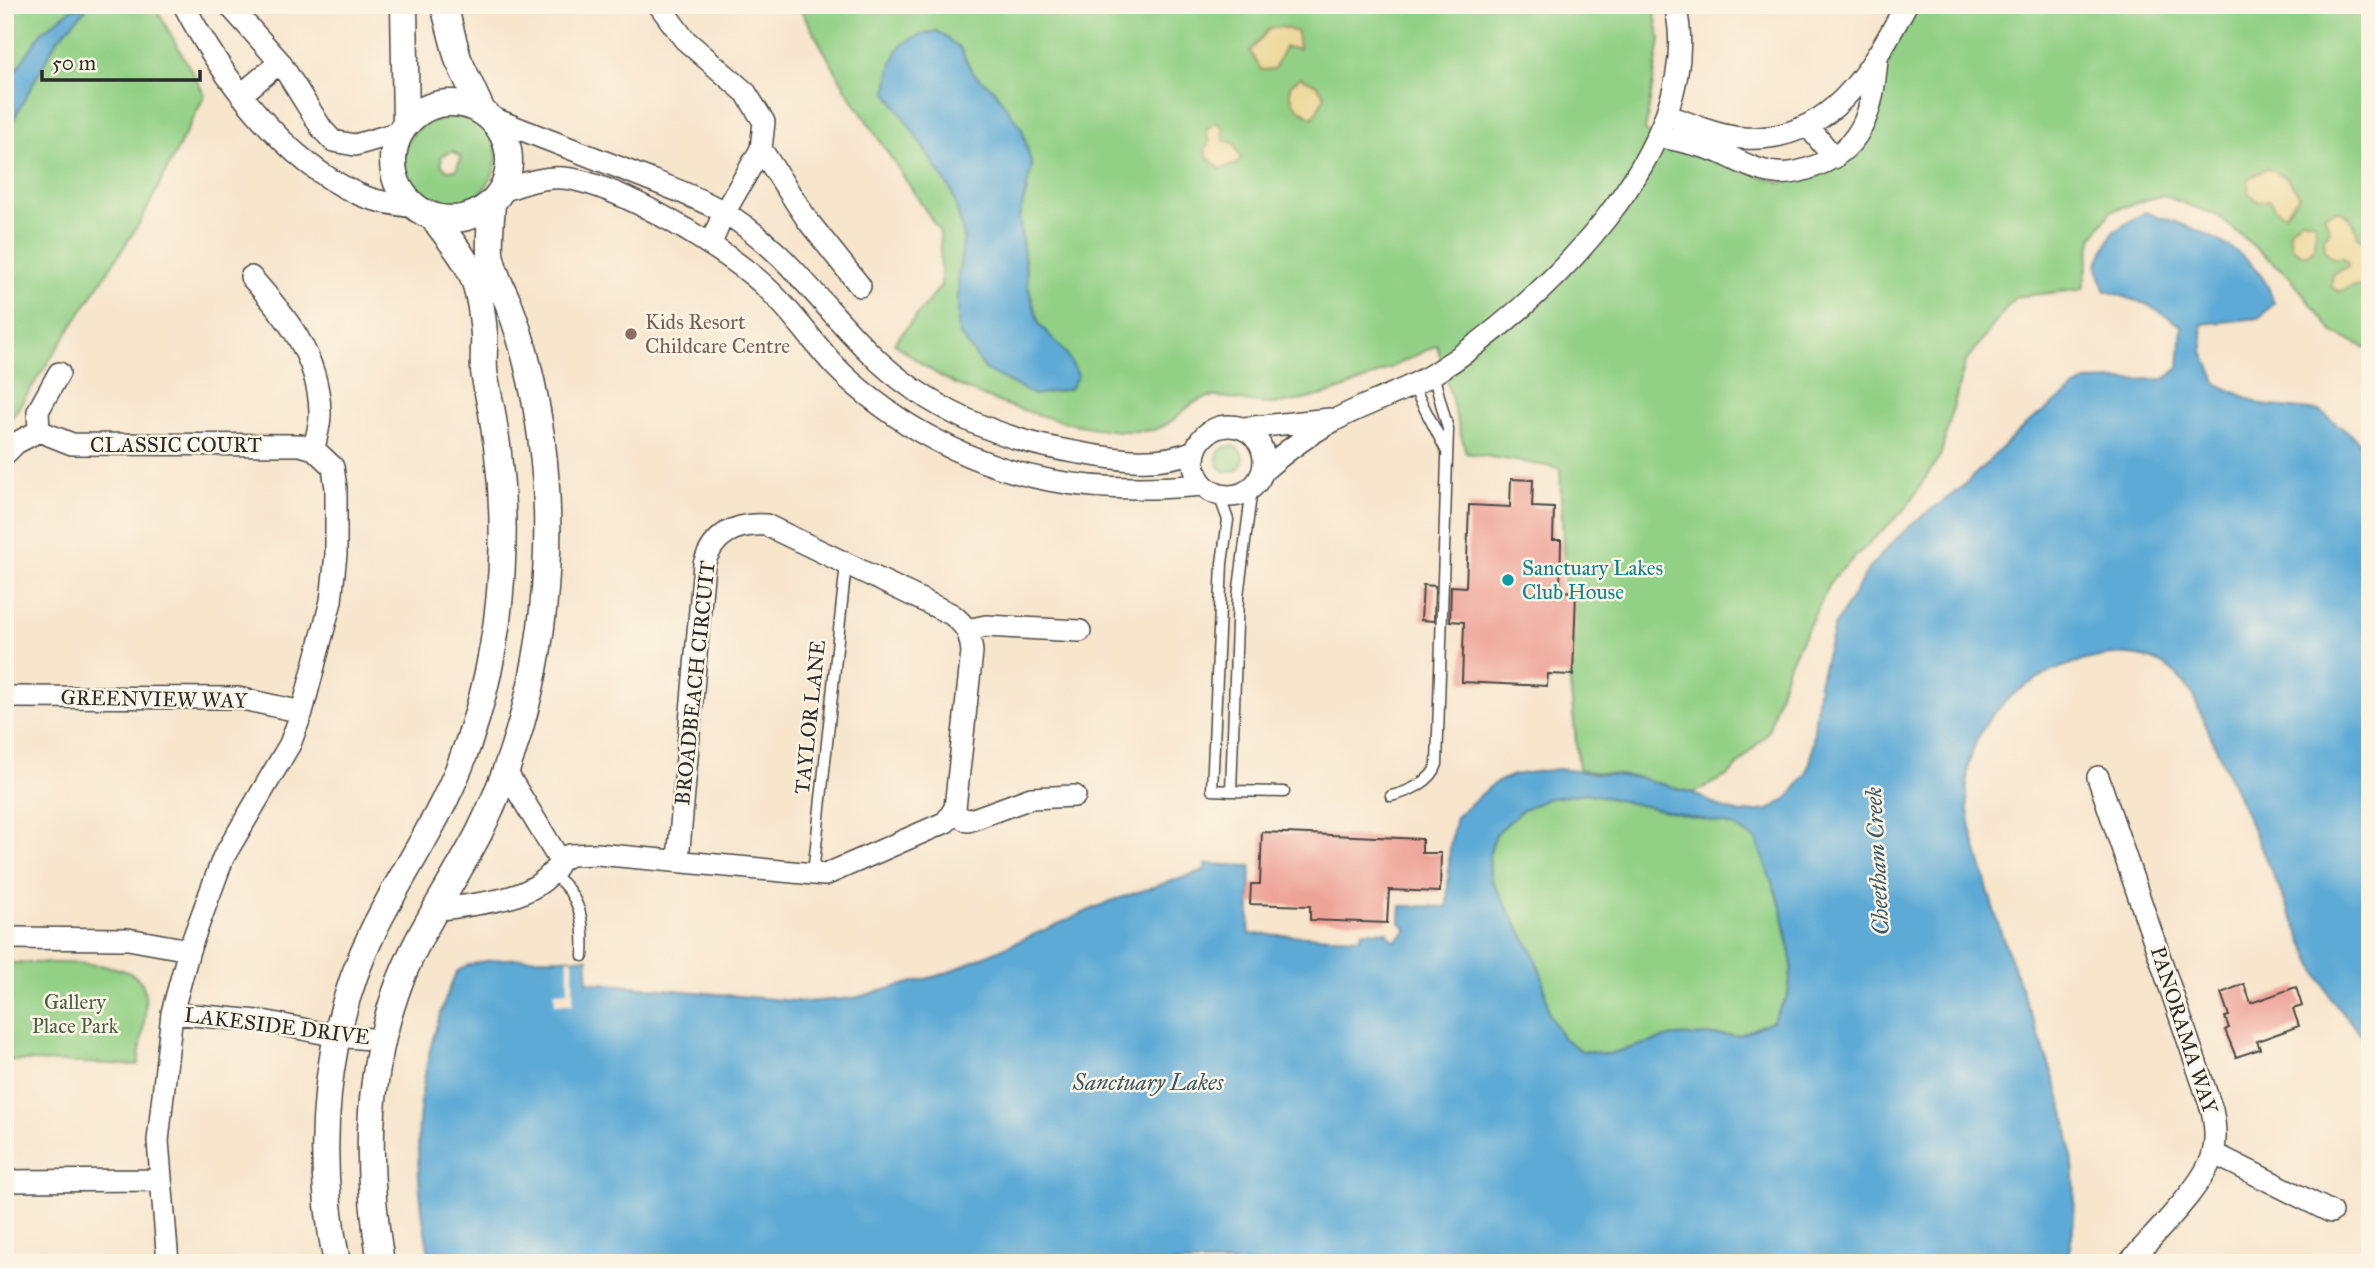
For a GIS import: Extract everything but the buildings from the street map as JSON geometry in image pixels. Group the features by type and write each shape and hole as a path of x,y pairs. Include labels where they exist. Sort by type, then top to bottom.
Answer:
{"street":[{"path":"184,5 199,33 241,95 324,174 360,194 424,212 464,218 496,197 545,178 572,179 642,207 712,243 771,291 847,376 908,424 957,452 1020,475 1073,486 1129,490 1211,490 1242,494 1306,437 1339,417 1413,386 1433,374 1500,329 1554,280 1613,208 1663,125 1680,68 1680,7"},
{"path":"229,5 280,62 322,129 333,141 355,145 403,128 433,105 450,102 682,192 724,213 774,250 869,352 927,398 972,422 1019,441 1115,459 1168,460 1195,451 1209,431 1220,426 1244,428 1339,417"},
{"path":"337,1263 326,1182 325,1142 329,1075 337,1036 350,986 375,928 427,838 462,760 481,697 496,624 503,546 496,433 483,369 480,291 471,267 424,212 404,195 393,164 394,148 403,128 404,5"},
{"path":"381,1263 369,1152 370,1115 381,1040 395,993 414,949 479,831 505,770 529,690 543,610 547,508 540,430 517,326 490,252 496,197 508,172 509,151 502,132 486,114 454,49 444,5"},
{"path":"659,5 684,40 730,78 755,104 764,122 761,149 724,213 712,243"},
{"path":"1663,125 1744,138 1779,137 1809,127 1853,89 1877,59 1906,5"},
{"path":"1663,125 1691,144 1743,165 1778,174 1806,170 1834,158 1862,130 1873,102 1877,59"},
{"path":"241,95 280,62"},
{"path":"1809,127 1834,158"},
{"path":"761,149 808,220 860,286"},
{"path":"251,277 293,324 310,364 320,411 314,449"},
{"path":"5,454 16,443 39,431 38,411 59,373"},
{"path":"908,424 927,398"},
{"path":"1244,428 1252,433 1263,450 1257,479"},
{"name":"CLASSIC COURT","path":"39,431 72,444 283,445 314,449"},
{"name":"LAKESIDE DRIVE","path":"168,1263 159,1180 160,1112 172,1013 189,950 223,858 290,744 302,712 331,601 336,554 334,467 314,449"},
{"path":"1195,451 1196,475 1211,490"},
{"name":"BROADBEACH CIRCUIT","path":"678,860 704,564 710,547 723,534 746,524 766,525 951,614 967,630"},
{"path":"435,910 508,897 543,883 569,855 597,854 678,860 813,874 836,872 863,861 933,830 946,822 952,813 972,652 967,630 986,626 1080,631"},
{"name":"GREENVIEW WAY","path":"5,697 238,698 302,712"},
{"path":"462,760 505,770 557,868"},
{"name":"PANORAMA WAY","path":"2098,777 2211,1110 2215,1135 2213,1153 2200,1179 2129,1263"},
{"path":"952,813 968,821 1031,798 1075,796"},
{"path":"375,928 414,949"},
{"path":"5,938 128,939 189,950"},
{"name":"LAKESIDE DRIVE","path":"172,1013 268,1022 337,1036 381,1040"},
{"path":"2213,1153 2331,1212"},
{"path":"5,1181 159,1180"}],"lane":[{"path":"1391,796 1414,789 1435,771 1437,764 1448,429 1433,374"},
{"path":"1413,386 1446,450"},
{"path":"1231,791 1239,585 1257,479"},
{"path":"1211,490 1228,520 1222,564 1212,790 1284,792"},
{"name":"TAYLOR LANE","path":"813,874 846,564"},
{"path":"557,868 583,919 583,956"}],"green space":[{"path":"5,5 154,5 205,95 141,221 5,428"},
{"path":"798,5 1653,5 1660,40 1645,131 1681,151 1782,183 1868,130 1896,39 1916,5 2370,5 2370,350 2334,333 2289,276 2218,216 2162,195 2111,211 2092,239 2083,289 2015,297 1965,363 1941,454 1906,508 1833,578 1787,669 1768,732 1729,775 1693,793 1641,778 1579,770 1568,664 1560,468 1466,453 1437,345 1335,392 1314,398 1268,404 1211,397 1195,402 1168,423 1152,430 1102,429 1074,424 988,398 930,370 894,343 941,286 940,232 847,91","holes":["960,48 972,72 994,90 1027,190 1019,217 1028,286 1039,324 1066,353 958,332 958,278 964,236 952,192 925,149"]},
{"path":"453,114 481,127 495,145 496,165 487,184 472,199 452,207 432,203 412,185 405,172 403,160 410,138 428,122","holes":["453,151 461,157 456,170 447,170 442,166 441,156"]},
{"path":"1230,446 1239,450 1243,459 1239,468 1230,472 1221,468 1217,459 1221,450"},
{"path":"1586,793 1733,826 1756,840 1782,909 1792,965 1788,995 1772,1021 1740,1035 1673,1036 1609,1054 1582,1051 1562,1037 1549,1014 1542,976 1532,951 1490,877 1489,856 1496,834 1521,811 1546,799"},
{"name":"Gallery Place Park","path":"5,963 104,966 123,970 137,977 144,988 145,997 138,1065 5,1060"}],"sand":[{"path":"1282,27 1297,32 1299,49 1285,47 1274,69 1261,70 1250,51 1269,29"},
{"path":"1300,77 1317,85 1325,96 1313,118 1299,109 1291,97 1290,86"},
{"path":"1216,122 1223,127 1224,141 1234,143 1241,158 1237,164 1220,169 1207,157 1205,149 1210,143 1206,130"},
{"path":"2266,168 2286,177 2300,195 2285,214 2278,211 2270,200 2258,202 2248,192 2249,179"},
{"path":"2337,210 2352,220 2358,237 2370,247 2370,287 2352,286 2339,292 2331,286 2333,274 2349,266 2344,258 2333,258 2325,251 2324,238 2330,230 2324,215"},
{"path":"2301,219 2314,222 2315,226 2315,247 2308,254 2301,254 2291,246 2289,231"}],"water":[{"path":"73,8 86,9 57,40 5,135 5,86 42,32"},
{"path":"937,31 960,48 972,72 994,90 1022,129 1032,166 1019,217 1028,286 1039,324 1066,353 1078,375 1070,389 1034,395 986,370 958,332 958,278 964,236 952,192 887,92 891,67 898,50 912,39"},
{"name":"Sanctuary Lakes","path":"2145,212 2203,233 2240,254 2255,268 2274,303 2259,318 2202,324 2203,352 2217,384 2262,405 2320,411 2358,440 2370,474 2370,1045 2332,1000 2316,971 2191,692 2182,681 2173,672 2151,660 2139,656 2113,655 2073,664 2025,686 2005,702 1988,721 1976,743 1968,769 1967,797 1971,828 1993,906 2064,1111 2072,1154 2075,1198 2066,1263 431,1263 424,1225 418,1152 424,1080 442,1009 456,973 466,966 518,958 588,958 587,982 806,1002 854,998 944,974 1108,902 1205,870 1205,864 1251,866 1249,934 1361,938 1362,931 1386,932 1395,941 1407,930 1400,922 1401,906 1447,907 1450,846 1456,817 1493,784 1513,775 1558,769 1641,778 1693,793 1722,808 1741,813 1768,810 1789,797 1806,774 1811,759 1819,683 1834,627 1868,570 1889,546 1915,521 1961,488 2026,424 2085,381 2165,379 2179,368 2182,326 2146,304 2104,290 2097,265 2113,232","holes":["1586,793 1733,826 1756,840 1782,909 1792,965 1788,995 1772,1021 1740,1035 1673,1036 1609,1054 1582,1051 1562,1037 1549,1014 1542,976 1532,951 1490,878 1489,856 1496,834 1521,811 1546,799"]}],"pier":[{"path":"568,959 573,959 573,1004 555,1004 554,992 568,991"}],"place":[{"name":"Kids Resort Childcare Centre","path":"631,334"},
{"name":"Sanctuary Lakes Club House","path":"1508,580"}],"water label":[{"name":"Cheetham Creek","path":"1877,861"}]}
